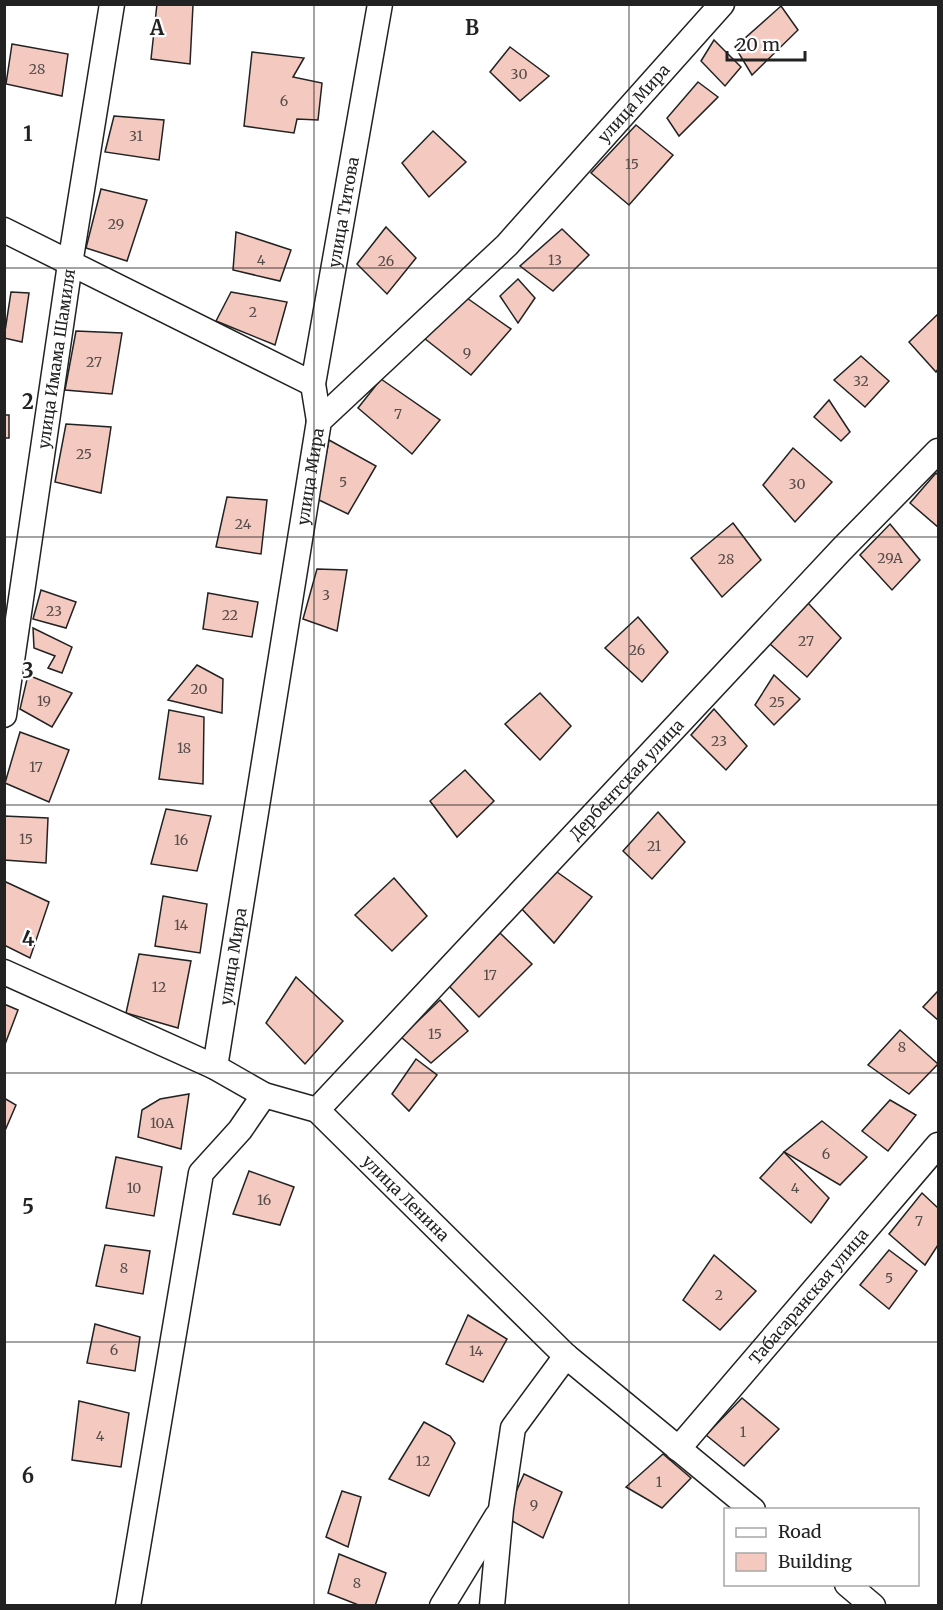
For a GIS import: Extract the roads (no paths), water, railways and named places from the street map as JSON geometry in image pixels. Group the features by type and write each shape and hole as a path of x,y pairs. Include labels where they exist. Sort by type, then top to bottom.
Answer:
{"street":[{"name":"улица Имама Шамиля","path":"4,715 70,264 112,4"},
{"name":"улица Титова","path":"319,421 313,384 380,4"},
{"name":"улица Мира","path":"215,1067 319,421 507,245 722,4"},
{"path":"4,230 313,384"},
{"name":"Дербентская улица","path":"317,1110 841,550 939,451"},
{"name":"улица Ленина","path":"4,972 215,1067 264,1095 317,1110 566,1356 752,1508"},
{"path":"128,1605 201,1173 240,1130 264,1095"},
{"name":"Табасаранская улица","path":"678,1449 939,1145"},
{"path":"492,1605 501,1509 513,1428 566,1356"},
{"path":"442,1605 501,1509"},
{"path":"849,1586 873,1605"}]}
